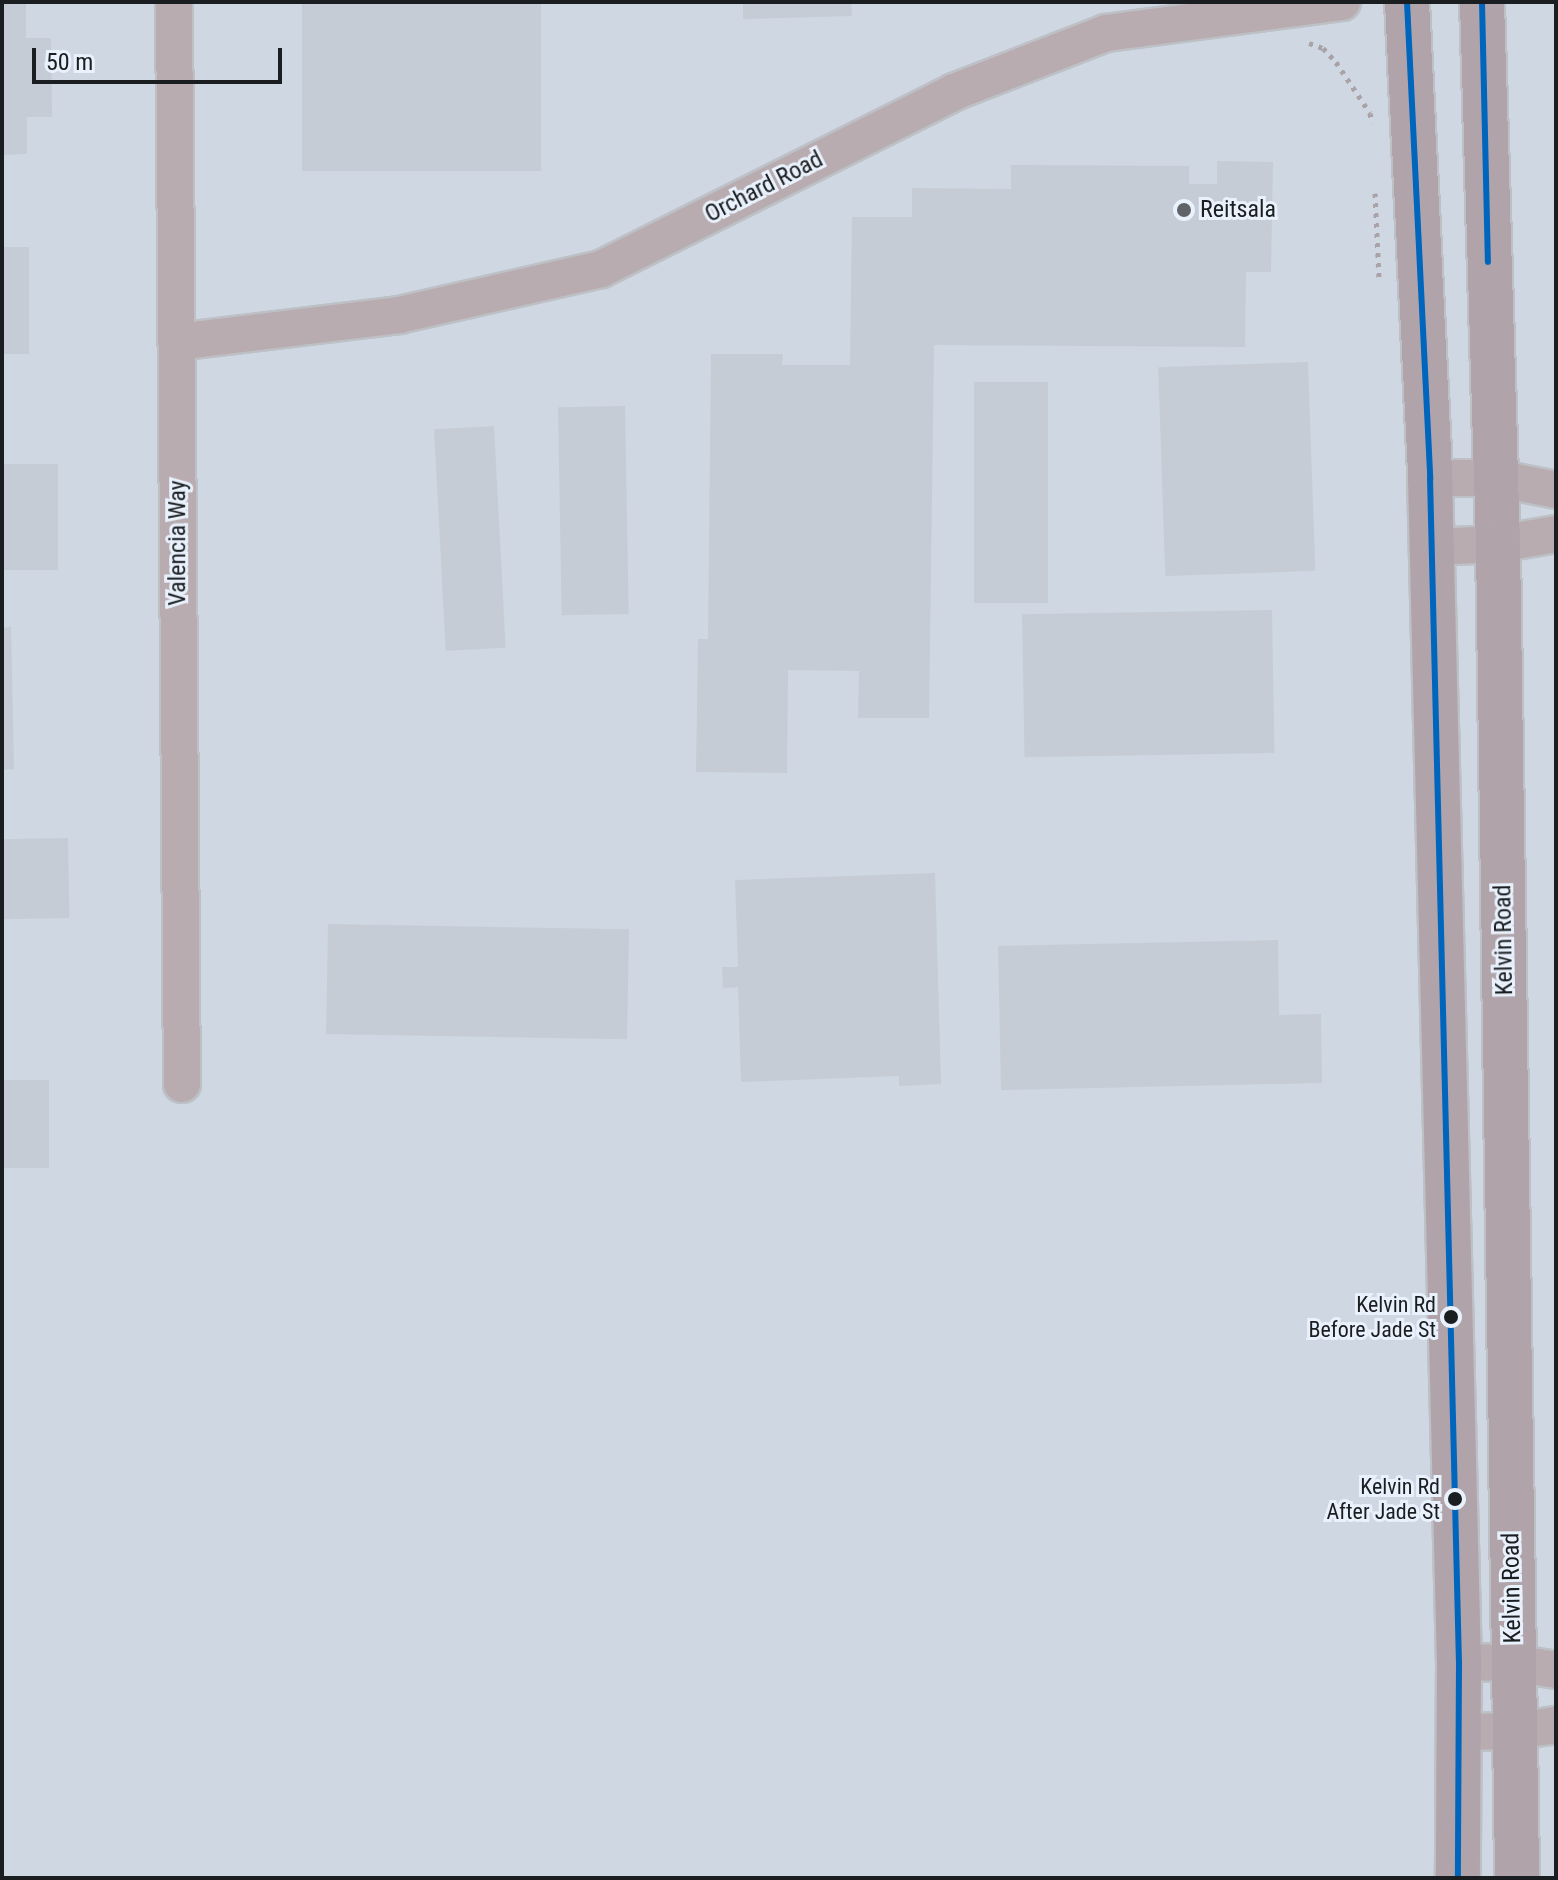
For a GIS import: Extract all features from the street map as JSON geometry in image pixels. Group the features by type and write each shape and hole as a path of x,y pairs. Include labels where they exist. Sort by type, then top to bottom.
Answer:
{"main road":[{"path":"1407,2 1430,478 1459,1662 1458,1878"},
{"name":"Kelvin Road","path":"1482,2 1498,544 1517,1878"},
{"path":"1451,1346 1478,1342 1491,1328 1508,1271"}],"street":[{"name":"Valencia Way","path":"174,2 182,1084"},
{"name":"Orchard Road","path":"177,342 399,315 601,269 954,92 1106,33 1342,2"},
{"path":"1430,478 1495,478 1556,490"},
{"path":"1431,547 1498,544 1556,534"},
{"path":"1459,1662 1513,1663 1556,1670"},
{"path":"1459,1732 1514,1731 1556,1725"}],"path":[{"path":"1274,11 1277,31 1323,48 1336,62 1370,113 1373,127"},
{"path":"1375,187 1376,267 1380,282"}],"shaded area":[{"path":"2,2 1556,2 1556,1878 2,1878"}],"building":[{"path":"302,2 541,2 541,171 302,171"},
{"path":"743,2 851,2 852,16 743,19"},
{"path":"2,4 26,4 26,38 51,38 52,117 27,117 27,154 2,155"},
{"path":"1217,161 1273,162 1271,272 1246,272 1245,347 934,345 929,718 858,718 859,671 788,670 787,773 696,772 698,639 708,639 711,354 783,354 782,365 850,365 852,217 912,217 912,188 1011,189 1011,165 1189,166 1189,184 1217,184"},
{"path":"2,247 29,247 29,354 2,354"},
{"path":"1308,362 1315,571 1165,576 1158,367"},
{"path":"974,382 1048,382 1048,603 974,603"},
{"path":"625,406 629,614 562,615 558,407"},
{"path":"494,426 506,648 446,651 434,429"},
{"path":"2,464 58,464 58,570 2,570"},
{"path":"1272,610 1274,753 1025,757 1022,614"},
{"path":"11,627 14,769 2,770 2,628"},
{"path":"68,838 69,918 3,919 2,839"},
{"path":"935,873 941,1084 899,1086 899,1076 741,1082 738,987 723,988 722,967 738,967 735,880"},
{"path":"328,924 629,929 627,1039 326,1034"},
{"path":"1278,940 1279,1015 1321,1014 1322,1083 1001,1090 998,946"},
{"path":"2,1080 49,1080 49,1168 2,1168"}],"transit line":[{"path":"1407,2 1430,478 1459,1662 1458,1878"},
{"path":"1482,2 1488,262"}],"place":[{"name":"Reitsala","path":"1184,210"},
{"name":"Kelvin Rd Before Jade St","path":"1451,1317"},
{"name":"Kelvin Rd After Jade St","path":"1455,1499"}]}
